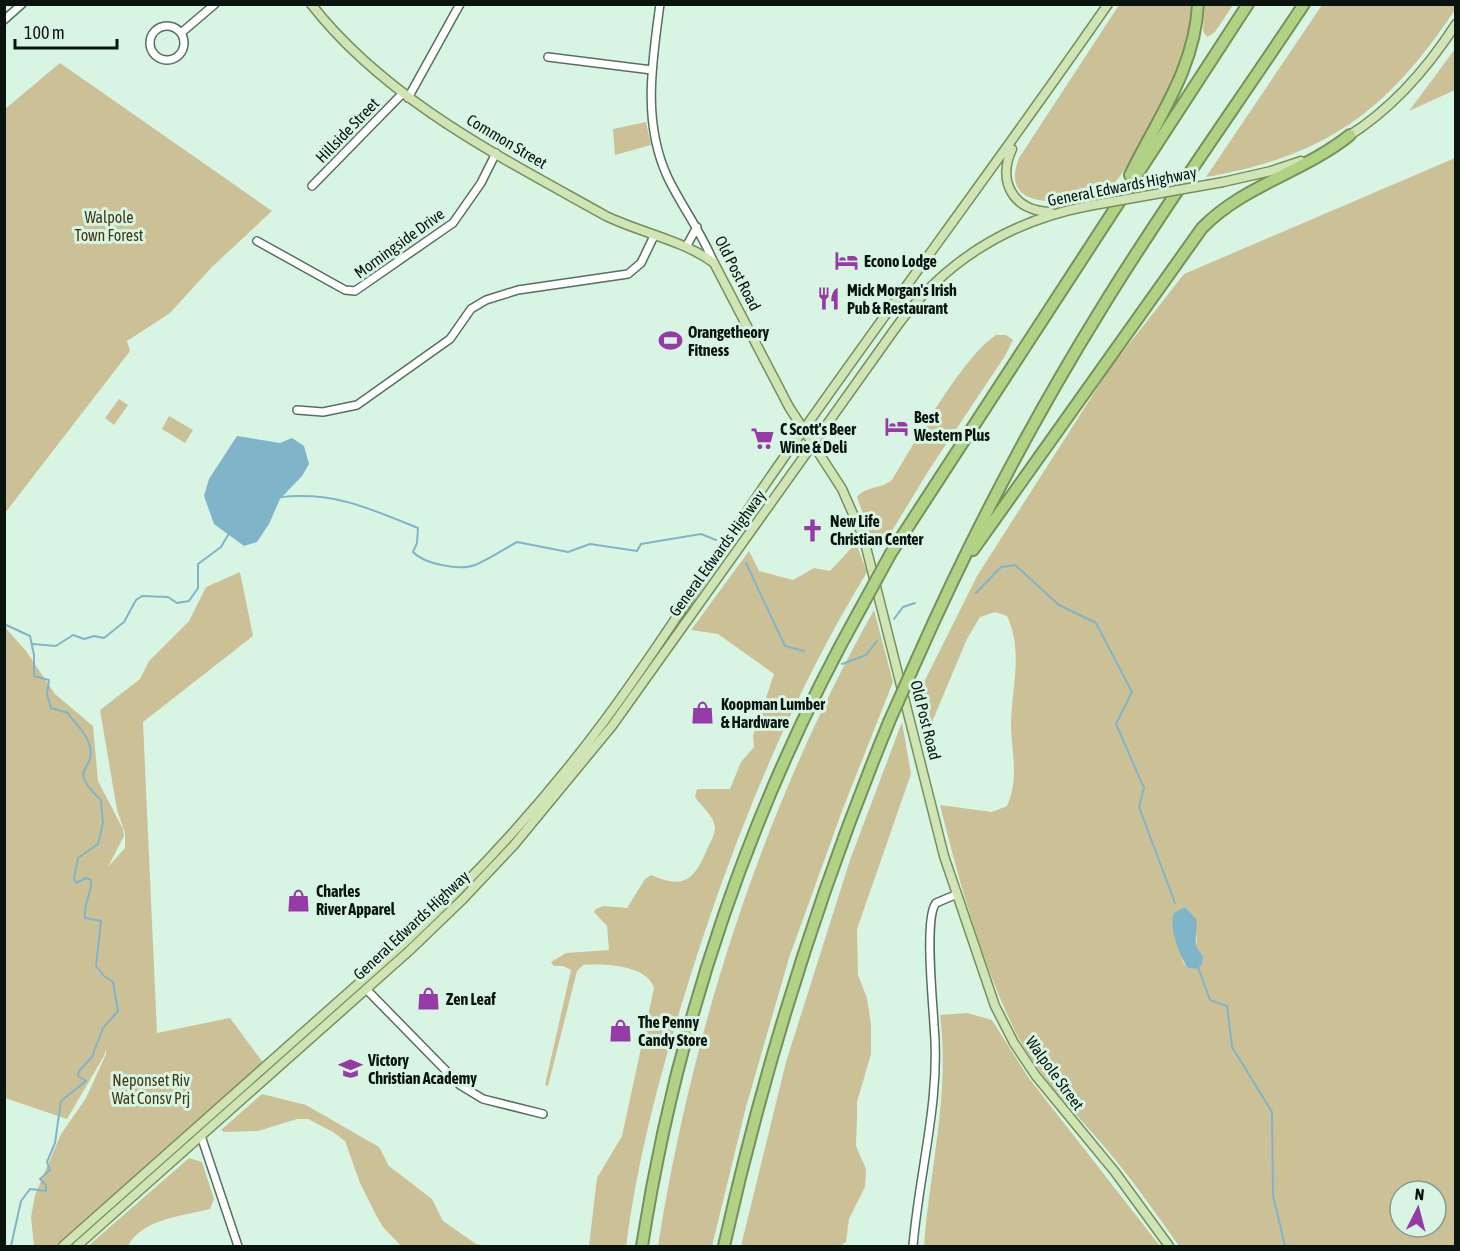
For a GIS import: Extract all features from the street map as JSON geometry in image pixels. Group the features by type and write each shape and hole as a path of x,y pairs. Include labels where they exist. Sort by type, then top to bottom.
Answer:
{"highway":[{"path":"1114,210 1184,70 1195,33 1198,4"},
{"path":"642,1246 673,1089 723,918 791,745 891,554 1248,4"},
{"path":"724,1246 761,1096 798,969 844,835 889,722 957,572 1022,444 1089,329 1304,4"},
{"path":"957,572 1202,228 1240,197 1313,160 1350,135"}],"main road":[{"name":"Common Street","path":"310,4 353,52 405,96 496,153 606,216 686,248 714,263"},
{"name":"General Edwards Highway","path":"63,1246 409,938 491,857 545,796 605,720 804,430 1108,4"},
{"name":"General Edwards Highway","path":"77,1246 366,989 463,899 569,782 612,726 904,316 937,280 995,238 1024,224 1060,212 1223,182 1289,166 1350,135 1380,113 1408,87 1455,24"},
{"path":"1040,102 1012,148 1006,164 1006,179 1014,197 1025,206 1042,212 1060,212"},
{"name":"Old Post Road","path":"714,263 783,396 847,500 869,553 956,895"},
{"name":"Walpole Street","path":"956,895 995,1006 1019,1051 1049,1094 1115,1172 1169,1246"}],"street":[{"path":"4,20 22,4"},
{"path":"181,33 215,4"},
{"name":"Hillside Street","path":"312,186 405,96 460,4"},
{"name":"Old Post Road","path":"660,4 652,69 651,115 657,150 669,180 697,227 714,263"},
{"path":"171,26 181,33 184,45 179,55 168,60 153,53 151,37 159,28 171,26"},
{"path":"548,57 652,69"},
{"name":"Morningside Drive","path":"257,241 345,290 355,291 440,234 457,219 496,153"},
{"name":"Old Post Road","path":"686,248 693,239 697,227"},
{"path":"297,410 323,412 357,405 450,339 471,309 486,300 518,290 628,274 641,263 654,236"},
{"path":"913,1246 937,1078 931,975 931,914 936,903 956,895"},
{"path":"366,989 460,1085 490,1102 543,1114"},
{"path":"201,1136 238,1246"}],"green space":[{"path":"1455,4 1456,8 1431,44 1405,75 1379,101 1351,123 1287,156 1249,168 1206,177 1322,5"},
{"path":"1119,5 1191,5 1186,45 1173,79 1152,124 1127,167 1104,193 1090,199 1074,201 1032,198 1018,189 1015,181 1019,158"},
{"path":"1205,5 1233,5 1215,32 1207,37 1203,31"},
{"path":"1455,49 1455,90 1409,111"},
{"name":"Walpole Town Forest","path":"60,63 272,211 211,268 170,313 127,341 130,351 5,513 5,109"},
{"path":"646,122 651,145 615,155 613,129"},
{"path":"1455,158 1455,1246 1179,1246 1125,1172 1035,1065 1014,1029 991,975 971,919 940,805 992,812 1007,806 1011,796 1014,767 1011,727 1016,657 1015,643 1007,616 995,612 980,617 967,639 924,741 916,698 977,576 1110,368 1184,274","holes":["1173,928 1196,929 1197,950 1203,956 1196,969 1188,968 1183,962"]},
{"path":"996,335 1006,335 1013,340 1005,356 929,470 887,539 881,546 874,545 857,497 865,491 892,480 954,381 969,361"},
{"path":"119,399 128,405 114,425 105,418"},
{"path":"169,416 193,430 185,443 162,429"},
{"path":"856,543 867,572 839,620 789,718 746,818 708,921 671,1041 653,1109 637,1177 626,1246 589,1246 597,1178 622,1136 654,988 650,980 634,970 613,965 583,965 577,971 548,1086 545,1085 571,970 563,966 554,966 551,962 566,953 609,950 607,926 594,912 603,906 627,908 645,879 651,875 678,882 690,877 700,864 715,828 710,816 695,797 697,789 730,789 741,762 754,747 753,736 774,674 718,634 691,630 749,551 759,571 793,580 814,568 830,571"},
{"name":"Neponset Riv Wat Consv Prj","path":"240,572 253,636 143,722 157,1033 230,1018 264,1064 56,1246 34,1246 31,1217 35,1195 61,1134 86,1098 106,1054 106,1049 67,1119 5,1098 4,626 26,651 55,694 93,726 98,781 123,829 124,836 108,867 125,848 125,833 117,810 100,710 140,679 149,661 189,621 206,587"},
{"path":"874,610 893,682 842,811 789,958 746,1107 712,1246 658,1246 691,1081 738,919 799,761"},
{"path":"902,722 911,774 857,929 858,975 867,998 871,1025 871,1054 857,1102 856,1146 866,1169 865,1187 849,1219 846,1242 840,1246 741,1246 786,1062 850,860"},
{"path":"967,1013 992,1020 1028,1077 1160,1246 924,1246 943,1074 940,1015"},
{"path":"262,1094 306,1105 379,1147 389,1166 432,1199 443,1221 476,1244 488,1246 401,1246 383,1227 376,1215 360,1183 345,1141 308,1119 297,1119 258,1131 224,1132 221,1130"},
{"path":"189,1158 202,1162 214,1199 210,1209 153,1224 134,1237 128,1246 88,1246"}],"water":[{"path":"237,436 280,443 292,438 304,446 309,464 302,476 280,499 269,524 257,542 244,546 214,524 204,496 209,479"},
{"path":"1185,907 1196,919 1196,942 1203,956 1202,965 1196,969 1188,968 1178,949 1174,933 1174,913"}],"waterway":[{"path":"281,497 335,499 367,508 418,528 417,543 413,552 425,560 452,567 475,565 517,542 568,552 590,544 637,551 641,544 701,534 716,540"},
{"path":"33,644 56,646 73,635 84,639 94,636 104,638 124,622 136,600 142,596 168,597 177,603 189,601 198,588 198,564 221,547 228,535"},
{"path":"746,563 785,646 804,651"},
{"path":"976,593 1001,567 1015,565 1059,605 1096,623 1132,692 1116,724 1144,788 1139,807 1175,903"},
{"path":"894,619 903,607 915,603"},
{"path":"4,624 30,636 34,655 34,676 49,680 47,694 51,708 68,713 90,747 91,755 83,775 90,789 101,800 103,823 98,844 78,858 74,878 76,883 86,878 91,880 85,918 101,921 96,966 113,982 118,1011 103,1028 92,1057 79,1071 78,1076 86,1081 61,1101 55,1143 47,1162 50,1170 40,1179 46,1185 46,1191 30,1189 21,1201 11,1246"},
{"path":"842,664 866,655 877,641"},
{"path":"1198,967 1210,1000 1227,1006 1232,1047 1272,1112 1273,1195 1285,1246"}],"place":[{"name":"Econo Lodge","path":"846,261"},
{"name":"Mick Morgan's Irish Pub & Restaurant","path":"829,299"},
{"name":"Orangetheory Fitness","path":"670,341"},
{"name":"Best Western Plus","path":"896,426"},
{"name":"C Scott's Beer Wine & Deli","path":"762,438"},
{"name":"New Life Christian Center","path":"812,530"},
{"name":"Koopman Lumber & Hardware","path":"703,713"},
{"name":"Charles River Apparel","path":"298,900"},
{"name":"Zen Leaf","path":"428,999"},
{"name":"The Penny Candy Store","path":"620,1031"},
{"name":"Victory Christian Academy","path":"350,1069"}]}
